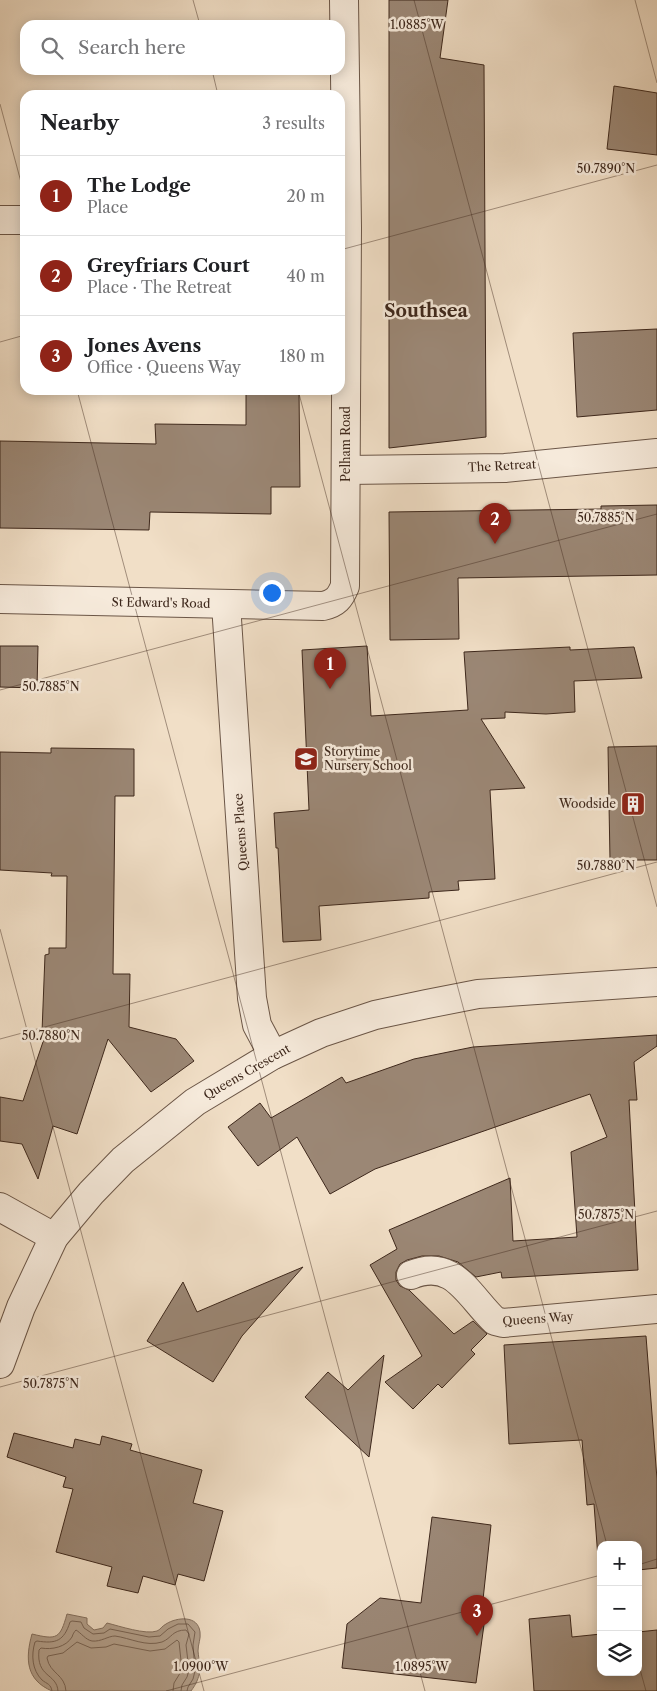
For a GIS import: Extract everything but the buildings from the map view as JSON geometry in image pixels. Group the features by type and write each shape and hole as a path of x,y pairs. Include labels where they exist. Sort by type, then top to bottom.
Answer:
{"street":[{"name":"Pelham Road","path":"344,0 344,20"},
{"name":"Pelham Road","path":"344,75 344,90"},
{"path":"0,220 20,220"},
{"name":"Pelham Road","path":"323,606 334,604 340,598 345,586 345,348"},
{"name":"The Retreat","path":"346,470 505,468 657,453"},
{"name":"St Edward's Road","path":"0,599 323,606"},
{"name":"Queens Place","path":"226,604 252,998 257,1025 273,1055"},
{"name":"Queens Crescent","path":"0,1364 21,1308 54,1237 91,1193 123,1160 195,1102 273,1055 321,1033 375,1015 478,994 657,982"},
{"path":"0,1207 54,1237"},
{"name":"Queens Way","path":"412,1275 433,1270 445,1272 457,1280 495,1321 503,1323 657,1309"}],"water":[{"path":"67,1614 87,1618 87,1624 94,1630 103,1628 107,1623 132,1630 152,1632 176,1620 191,1620 198,1626 200,1635 198,1651 199,1672 195,1686 191,1691 52,1691 43,1686 32,1675 28,1660 32,1634 47,1637 56,1636 62,1629"}],"place":[{"name":"Greyfriars Court","path":"495,544"},
{"name":"The Lodge","path":"330,689"},
{"name":"Storytime Nursery School","path":"306,759"},
{"name":"Woodside","path":"633,804"},
{"name":"Jones Avens","path":"477,1636"}],"district":[{"name":"Southsea","path":"426,311"}]}
